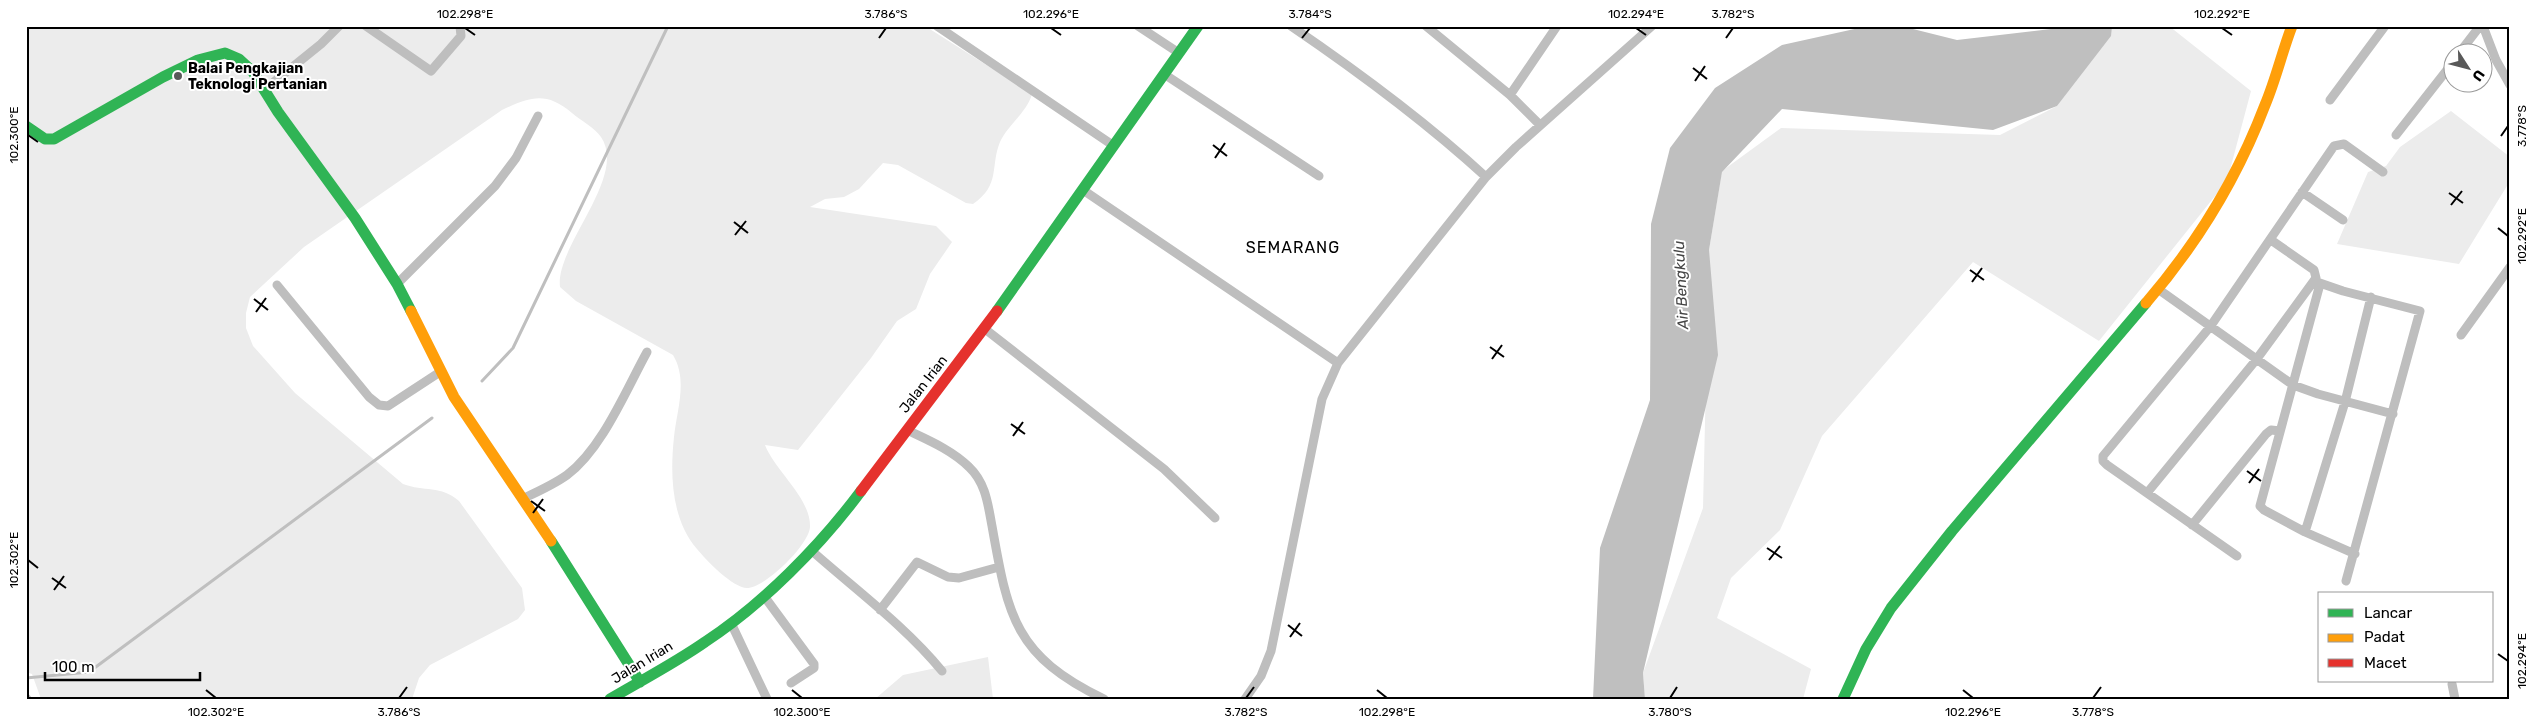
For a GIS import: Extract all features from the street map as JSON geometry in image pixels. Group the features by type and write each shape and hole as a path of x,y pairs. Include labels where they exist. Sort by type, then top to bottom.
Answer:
{"street":[{"path":"264,90 339,26"},
{"path":"366,26 429,71 444,58 461,36 460,26"},
{"path":"936,26 1114,146"},
{"path":"1138,26 1179,53"},
{"name":"Jalan Irian","path":"610,699 706,642 732,623 812,551 838,522 985,329 1198,26"},
{"path":"1291,26 1392,96 1432,128 1486,177"},
{"path":"1426,26 1510,95 1540,126"},
{"path":"1510,95 1557,26"},
{"path":"1244,699 1261,676 1271,651 1322,399 1338,363 1486,177 1652,26"},
{"path":"1843,699 1866,650 1890,608 2158,289 2222,196 2244,156 2262,114 2281,52 2292,26"},
{"path":"2330,100 2386,26"},
{"path":"2468,42 2482,26 2496,60 2510,85"},
{"path":"26,126 45,138 54,139 163,77 198,60 218,54 230,54 244,62 329,180 397,284 440,372 522,499 583,588 640,682"},
{"path":"1164,74 1319,176"},
{"path":"2396,135 2444,74"},
{"path":"397,284 495,186 516,158 538,116"},
{"path":"2237,556 2107,465 2103,461 2103,456 2210,327 2332,148 2339,143 2348,146 2383,172"},
{"path":"1083,190 1338,363"},
{"path":"2302,192 2343,220"},
{"path":"2271,240 2314,270 2317,282 2293,384 2260,506 2305,532 2355,554"},
{"path":"2461,335 2510,267"},
{"path":"2317,282 2420,311 2355,554 2346,581"},
{"path":"2147,492 2256,360 2317,282"},
{"path":"277,285 369,397 379,406 388,406 440,372"},
{"path":"2158,289 2256,360 2293,384 2345,402 2393,414"},
{"path":"2305,532 2345,402 2371,297"},
{"path":"985,329 1164,469 1216,518"},
{"path":"522,499 553,484 578,466 607,424 647,352"},
{"path":"907,430 956,456 975,474 988,502 999,567 1011,611 1032,649 1045,663 1065,678 1104,699"},
{"path":"2192,524 2266,434 2272,430 2280,431"},
{"path":"812,551 880,610 926,653 942,671"},
{"path":"880,610 917,562 948,576 959,578 999,567"},
{"path":"764,596 814,664 814,668 791,682"},
{"path":"732,623 767,699"},
{"path":"2452,684 2455,699"}],"shaded area":[{"path":"26,26 925,26 1032,94 1026,107 1000,142 988,190 973,204 966,203 898,165 883,163 859,189 844,197 825,199 810,207 936,226 952,242 930,274 916,309 897,321 871,358 798,450 765,445 776,465 799,495 809,516 810,527 808,535 794,554 764,581 747,588 741,587 727,579 697,549 688,537 682,524 674,496 672,466 681,385 680,374 673,355 576,301 560,287 561,270 568,252 599,191 605,172 607,153 601,137 563,106 546,99 530,99 502,110 304,247 250,297 246,313 246,328 253,346 295,393 403,484 446,493 459,501 522,588 525,610 518,619 430,665 419,678 412,699 41,699 32,674 26,672"},
{"path":"2113,26 2169,26 2251,91 2227,181 2099,341 1973,262 1822,436 1780,530 1731,578 1717,618 1811,669 1803,699 1645,699 1643,673 1703,508 1709,250 1722,171 1781,128 2000,135 2057,106"},
{"path":"2451,111 2510,157 2510,181 2459,264 2337,244 2368,172 2386,166 2400,147"},
{"path":"988,657 993,699 875,699 903,675"}],"water":[{"name":"Air Bengkulu","path":"1868,26 1901,26 1957,40 2051,29 2053,26 2112,26 2111,36 2057,106 1993,130 1782,109 1722,172 1709,250 1718,355 1643,673 1645,699 1593,699 1600,548 1650,400 1651,224 1670,148 1715,88 1782,45"}],"waterway":[{"path":"482,381 513,348 668,26"},
{"path":"26,678 89,672 432,418"}],"traffic: fast":[{"path":"997,311 1198,26"},
{"path":"26,126 45,139 54,139 163,77 198,60 225,53 239,59 253,72 278,112 355,218 397,284 411,311"},
{"path":"1843,699 1866,649 1891,608 1952,531 2146,303"},
{"path":"610,699 694,650 748,610 809,553 861,491"},
{"path":"551,541 640,682"}],"traffic: slow":[{"path":"2146,303 2199,234 2229,184 2265,105 2292,26"},
{"path":"411,311 454,397 551,541"}],"traffic: jam":[{"path":"861,491 997,311"}],"place":[{"name":"Balai Pengkajian Teknologi Pertanian","path":"178,76"}],"district":[{"name":"SEMARANG","path":"1293,247"}]}
